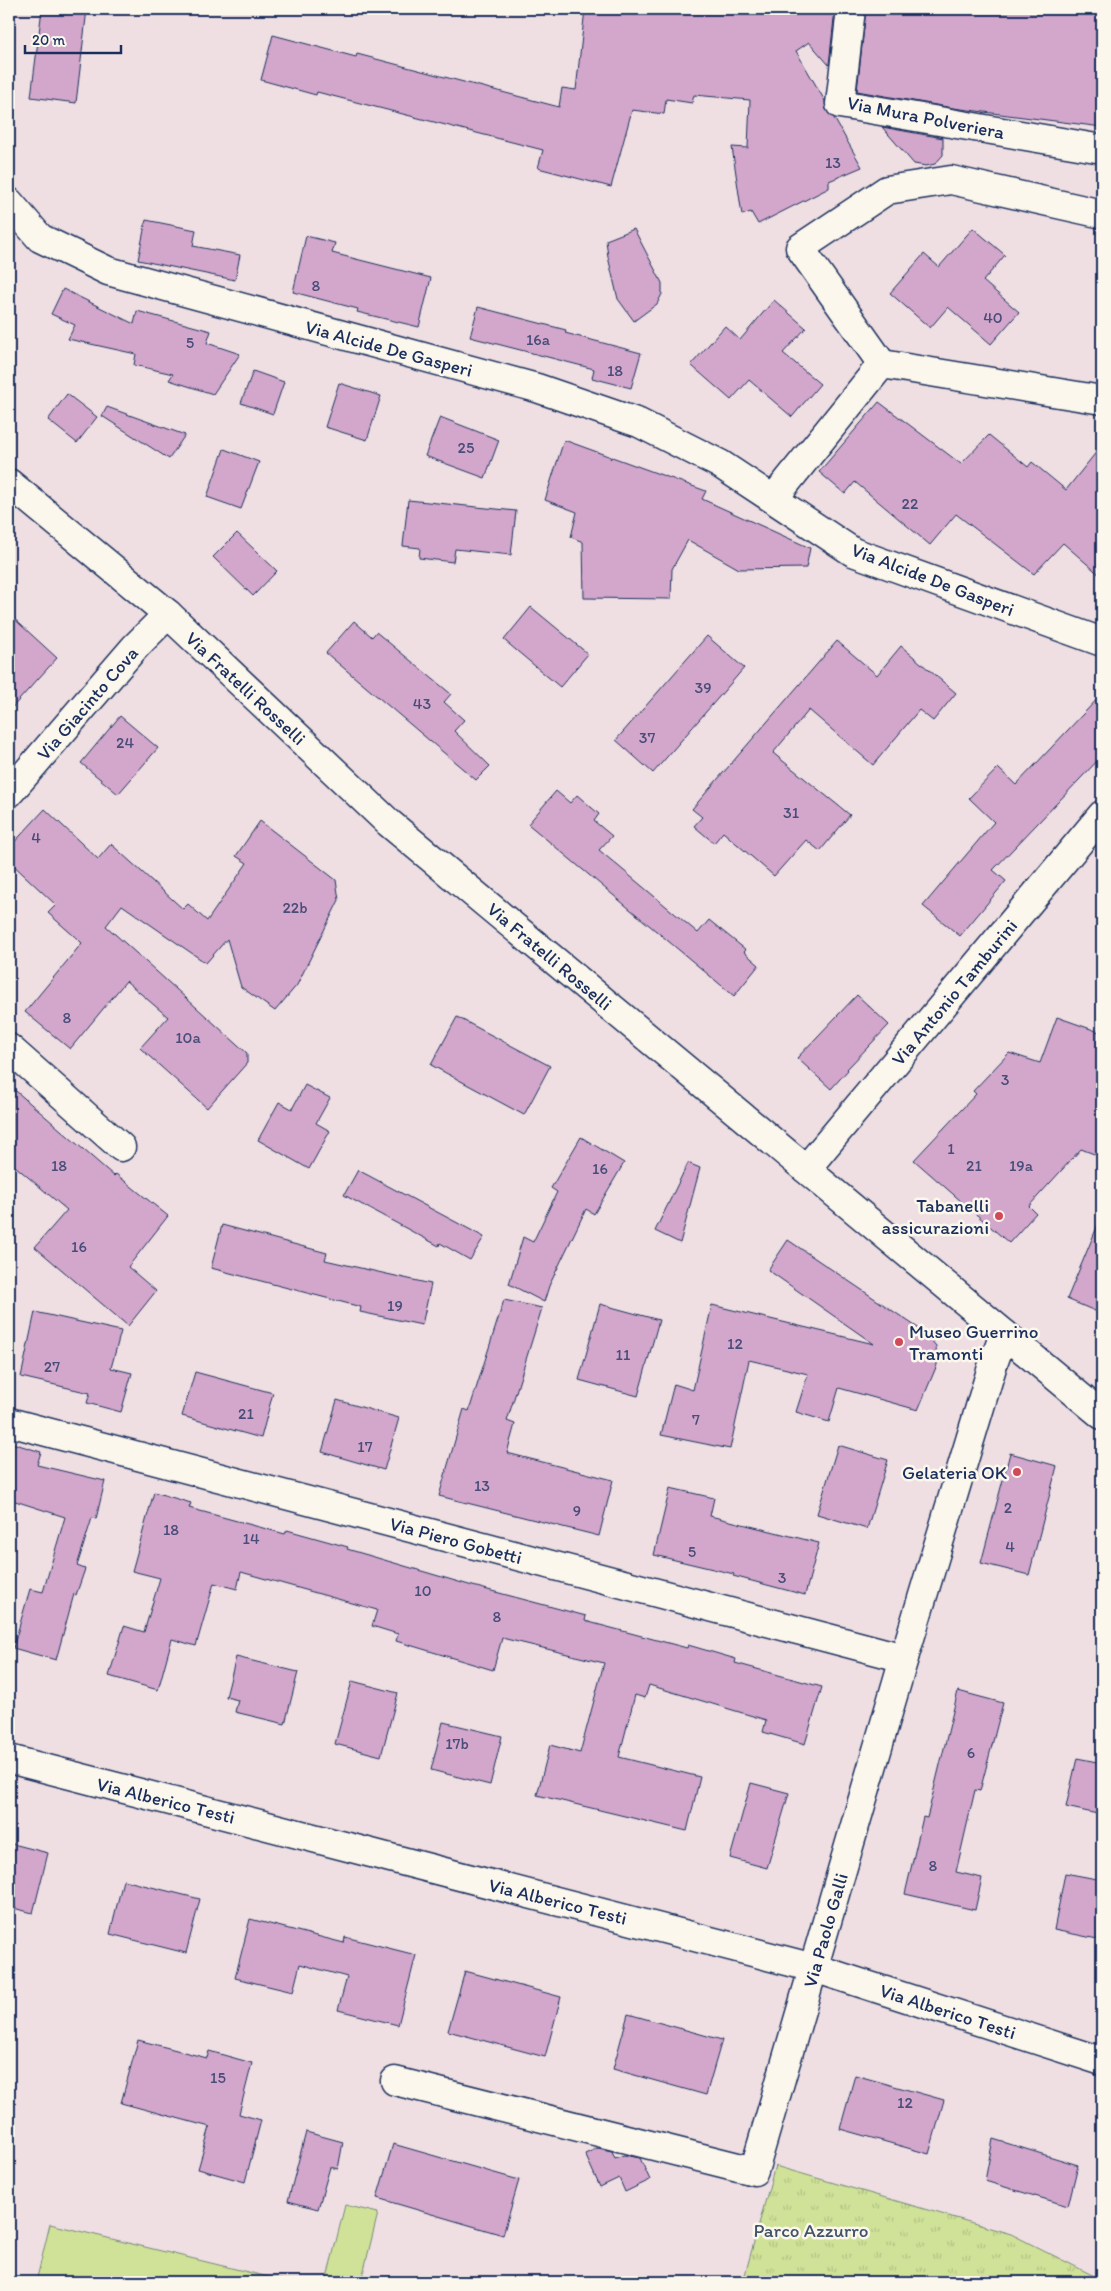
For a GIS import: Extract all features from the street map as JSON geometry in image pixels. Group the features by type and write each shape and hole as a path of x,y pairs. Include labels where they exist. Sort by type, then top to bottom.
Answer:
{"street":[{"name":"Via Mura Polveriera","path":"851,9 840,104 1102,149"},
{"path":"1102,214 951,180 887,190 800,248 882,364 1102,400"},
{"name":"Via Alcide De Gasperi","path":"9,202 40,238 108,271 536,388 639,423 720,464 853,552 1102,642"},
{"path":"774,498 882,364"},
{"name":"Via Fratelli Rosselli","path":"9,483 168,614 389,823 1102,1415"},
{"name":"Via Giacinto Cova","path":"9,793 135,647 168,614"},
{"name":"Via Antonio Tamburini","path":"806,1169 1102,815"},
{"path":"9,1048 121,1147"},
{"name":"Via Paolo Galli","path":"395,2081 754,2171 904,1658 993,1364 1004,1334"},
{"name":"Via Piero Gobetti","path":"9,1422 904,1658"},
{"name":"Via Alberico Testi","path":"9,1759 814,1968 1102,2061"}],"green space":[{"name":"Parco Azzurro","path":"775,2166 1011,2234 1102,2280 1102,2282 743,2282"},
{"path":"345,2205 378,2213 361,2282 326,2282"},
{"path":"50,2224 289,2282 36,2282"}],"building":[{"path":"42,9 87,9 76,103 31,97"},
{"path":"585,9 835,9 829,65 809,42 796,51 825,101 826,110 834,118 862,167 829,181 829,188 758,224 751,212 742,215 732,147 748,148 750,100 694,95 692,103 666,99 664,114 632,110 611,187 538,168 543,150 317,92 316,95 261,80 273,35 356,57 357,54 559,107 562,88 576,90"},
{"path":"866,9 1102,9 1102,127 953,108 857,91"},
{"path":"882,127 943,138 943,155 935,164 926,166 914,164"},
{"path":"146,220 196,230 193,246 240,255 235,280 138,260"},
{"path":"973,228 1005,255 983,281 1019,312 991,344 948,307 930,328 890,293 924,254 939,267"},
{"path":"634,229 662,283 662,294 657,304 634,321 618,299 606,240"},
{"path":"306,236 335,243 332,253 431,278 419,327 357,312 358,309 293,292"},
{"path":"63,289 134,324 137,311 211,331 207,343 240,354 213,394 169,380 173,374 134,365 136,354 68,339 75,325 51,314"},
{"path":"774,300 806,328 783,353 820,384 792,417 749,380 731,400 691,365 725,326 740,340"},
{"path":"478,307 566,330 565,333 641,353 631,388 592,378 594,369 470,337"},
{"path":"253,371 284,382 273,414 241,403"},
{"path":"339,383 381,396 367,440 325,427"},
{"path":"67,394 97,417 77,443 48,420"},
{"path":"879,402 961,464 989,435 1028,467 1032,462 1066,490 1102,445 1102,577 1063,543 1034,574 956,514 930,545 855,482 845,494 819,472"},
{"path":"107,407 185,435 169,459 102,416"},
{"path":"440,417 499,440 485,478 425,456"},
{"path":"564,440 611,457 610,459 612,457 706,491 702,499 810,548 806,568 739,569 688,540 672,569 671,599 584,598 583,542 571,537 577,512 545,500"},
{"path":"224,449 259,462 241,509 207,497"},
{"path":"408,500 516,511 511,555 455,549 453,562 419,558 420,548 403,546"},
{"path":"237,533 277,571 253,596 213,557"},
{"path":"531,607 588,654 560,687 504,640"},
{"path":"9,614 57,658 9,711"},
{"path":"354,621 372,637 376,632 451,694 444,702 464,720 454,731 490,766 476,780 326,653"},
{"path":"707,636 744,668 653,773 616,740"},
{"path":"837,641 877,675 901,646 956,693 933,721 919,710 873,765 809,710 773,753 850,815 820,851 806,840 774,876 723,832 714,843 694,826 702,817 692,809"},
{"path":"1102,694 1102,756 993,870 1006,881 960,936 923,906 994,822 969,798 998,768 1016,785"},
{"path":"120,716 158,748 118,794 81,763"},
{"path":"556,791 570,803 577,795 599,814 594,821 612,836 599,850 698,933 709,920 746,950 744,952 759,965 734,996 528,824"},
{"path":"45,809 98,859 111,844 183,909 188,904 207,921 247,863 236,856 260,821 336,880 339,900 297,985 275,1011 241,987 227,939 206,963 122,905 106,926 247,1053 247,1063 207,1108 140,1048 168,1017 126,981 70,1049 25,1012 82,943 48,913 56,905 9,861 9,848"},
{"path":"857,995 889,1025 847,1069 831,1089 797,1058"},
{"path":"457,1017 550,1066 524,1115 431,1065"},
{"path":"1057,1017 1102,1033 1102,1157 1081,1149 1029,1206 1036,1213 1009,1243 914,1160 976,1094 973,1091 1009,1053 1040,1063"},
{"path":"9,1085 114,1176 116,1174 168,1216 128,1267 156,1291 128,1326 35,1247 67,1210 9,1161"},
{"path":"305,1085 330,1098 316,1123 330,1131 309,1169 258,1140 279,1102 292,1109"},
{"path":"581,1137 624,1163 594,1214 586,1209 549,1286 544,1302 509,1284 523,1237 533,1242 557,1192 551,1188"},
{"path":"688,1163 700,1168 680,1243 655,1231"},
{"path":"358,1170 484,1237 470,1260 440,1243 439,1246 344,1195"},
{"path":"1102,1215 1102,1314 1067,1299"},
{"path":"222,1225 327,1253 325,1260 431,1284 422,1325 360,1312 361,1307 211,1268"},
{"path":"788,1240 924,1332 936,1346 937,1365 918,1410 839,1388 829,1422 796,1412 808,1374 749,1360 730,1449 661,1435 674,1384 693,1390 712,1305 874,1344 768,1270"},
{"path":"504,1300 542,1308 507,1421 515,1424 507,1453 613,1480 599,1536 439,1496 464,1409 469,1411"},
{"path":"600,1304 659,1320 638,1396 579,1380"},
{"path":"35,1312 121,1331 111,1368 132,1373 121,1412 87,1403 90,1393 21,1377"},
{"path":"195,1372 273,1393 261,1438 182,1416"},
{"path":"337,1400 399,1418 384,1470 322,1452"},
{"path":"9,1442 41,1452 37,1465 105,1481 96,1519 92,1518 77,1566 85,1569 76,1595 74,1594 56,1660 13,1648 30,1589 43,1592 65,1517 9,1499"},
{"path":"838,1445 888,1460 867,1529 817,1514"},
{"path":"1010,1453 1057,1466 1029,1575 981,1563"},
{"path":"670,1488 714,1498 710,1516 819,1543 805,1595 733,1576 734,1574 654,1555"},
{"path":"154,1492 191,1503 189,1508 285,1534 287,1530 348,1547 347,1549 469,1585 586,1616 585,1621 687,1648 688,1645 736,1659 735,1663 822,1687 805,1744 763,1732 766,1720 649,1685 645,1698 635,1695 619,1757 700,1777 687,1831 537,1795 550,1745 580,1753 604,1663 502,1638 493,1670 396,1641 398,1634 372,1626 377,1610 241,1572 237,1589 214,1583 196,1646 172,1639 158,1690 109,1676 124,1626 144,1632 160,1578 132,1571"},
{"path":"236,1657 298,1672 285,1724 235,1712 238,1700 226,1697"},
{"path":"352,1681 398,1693 381,1756 335,1744"},
{"path":"958,1691 1003,1703 980,1791 975,1790 956,1872 982,1878 975,1910 905,1894 923,1817 927,1818"},
{"path":"443,1722 502,1736 490,1785 431,1770"},
{"path":"1077,1758 1102,1763 1102,1815 1066,1807"},
{"path":"751,1783 789,1793 767,1868 730,1858"},
{"path":"9,1843 48,1853 33,1913 9,1907"},
{"path":"1065,1873 1102,1880 1102,1940 1054,1930"},
{"path":"123,1880 200,1899 186,1953 110,1934"},
{"path":"250,1919 344,1943 345,1937 416,1955 398,2025 338,2010 347,1977 300,1964 293,1992 235,1978"},
{"path":"465,1971 561,1997 545,2057 448,2031"},
{"path":"628,2014 722,2040 706,2095 613,2069"},
{"path":"138,2040 207,2058 209,2051 252,2063 239,2114 261,2120 245,2182 198,2169 210,2127 121,2103"},
{"path":"855,2075 944,2100 929,2154 840,2129"},
{"path":"306,2132 343,2142 338,2169 330,2167 318,2209 288,2201"},
{"path":"993,2139 1078,2165 1068,2206 985,2181"},
{"path":"393,2144 519,2180 503,2235 377,2198"},
{"path":"598,2148 612,2151 615,2158 624,2155 640,2158 650,2180 625,2192 619,2178 600,2187 585,2154"}],"place":[{"name":"Tabanelli assicurazioni","path":"999,1216"},
{"name":"Museo Guerrino Tramonti","path":"899,1342"},
{"name":"Gelateria OK","path":"1017,1472"}]}
